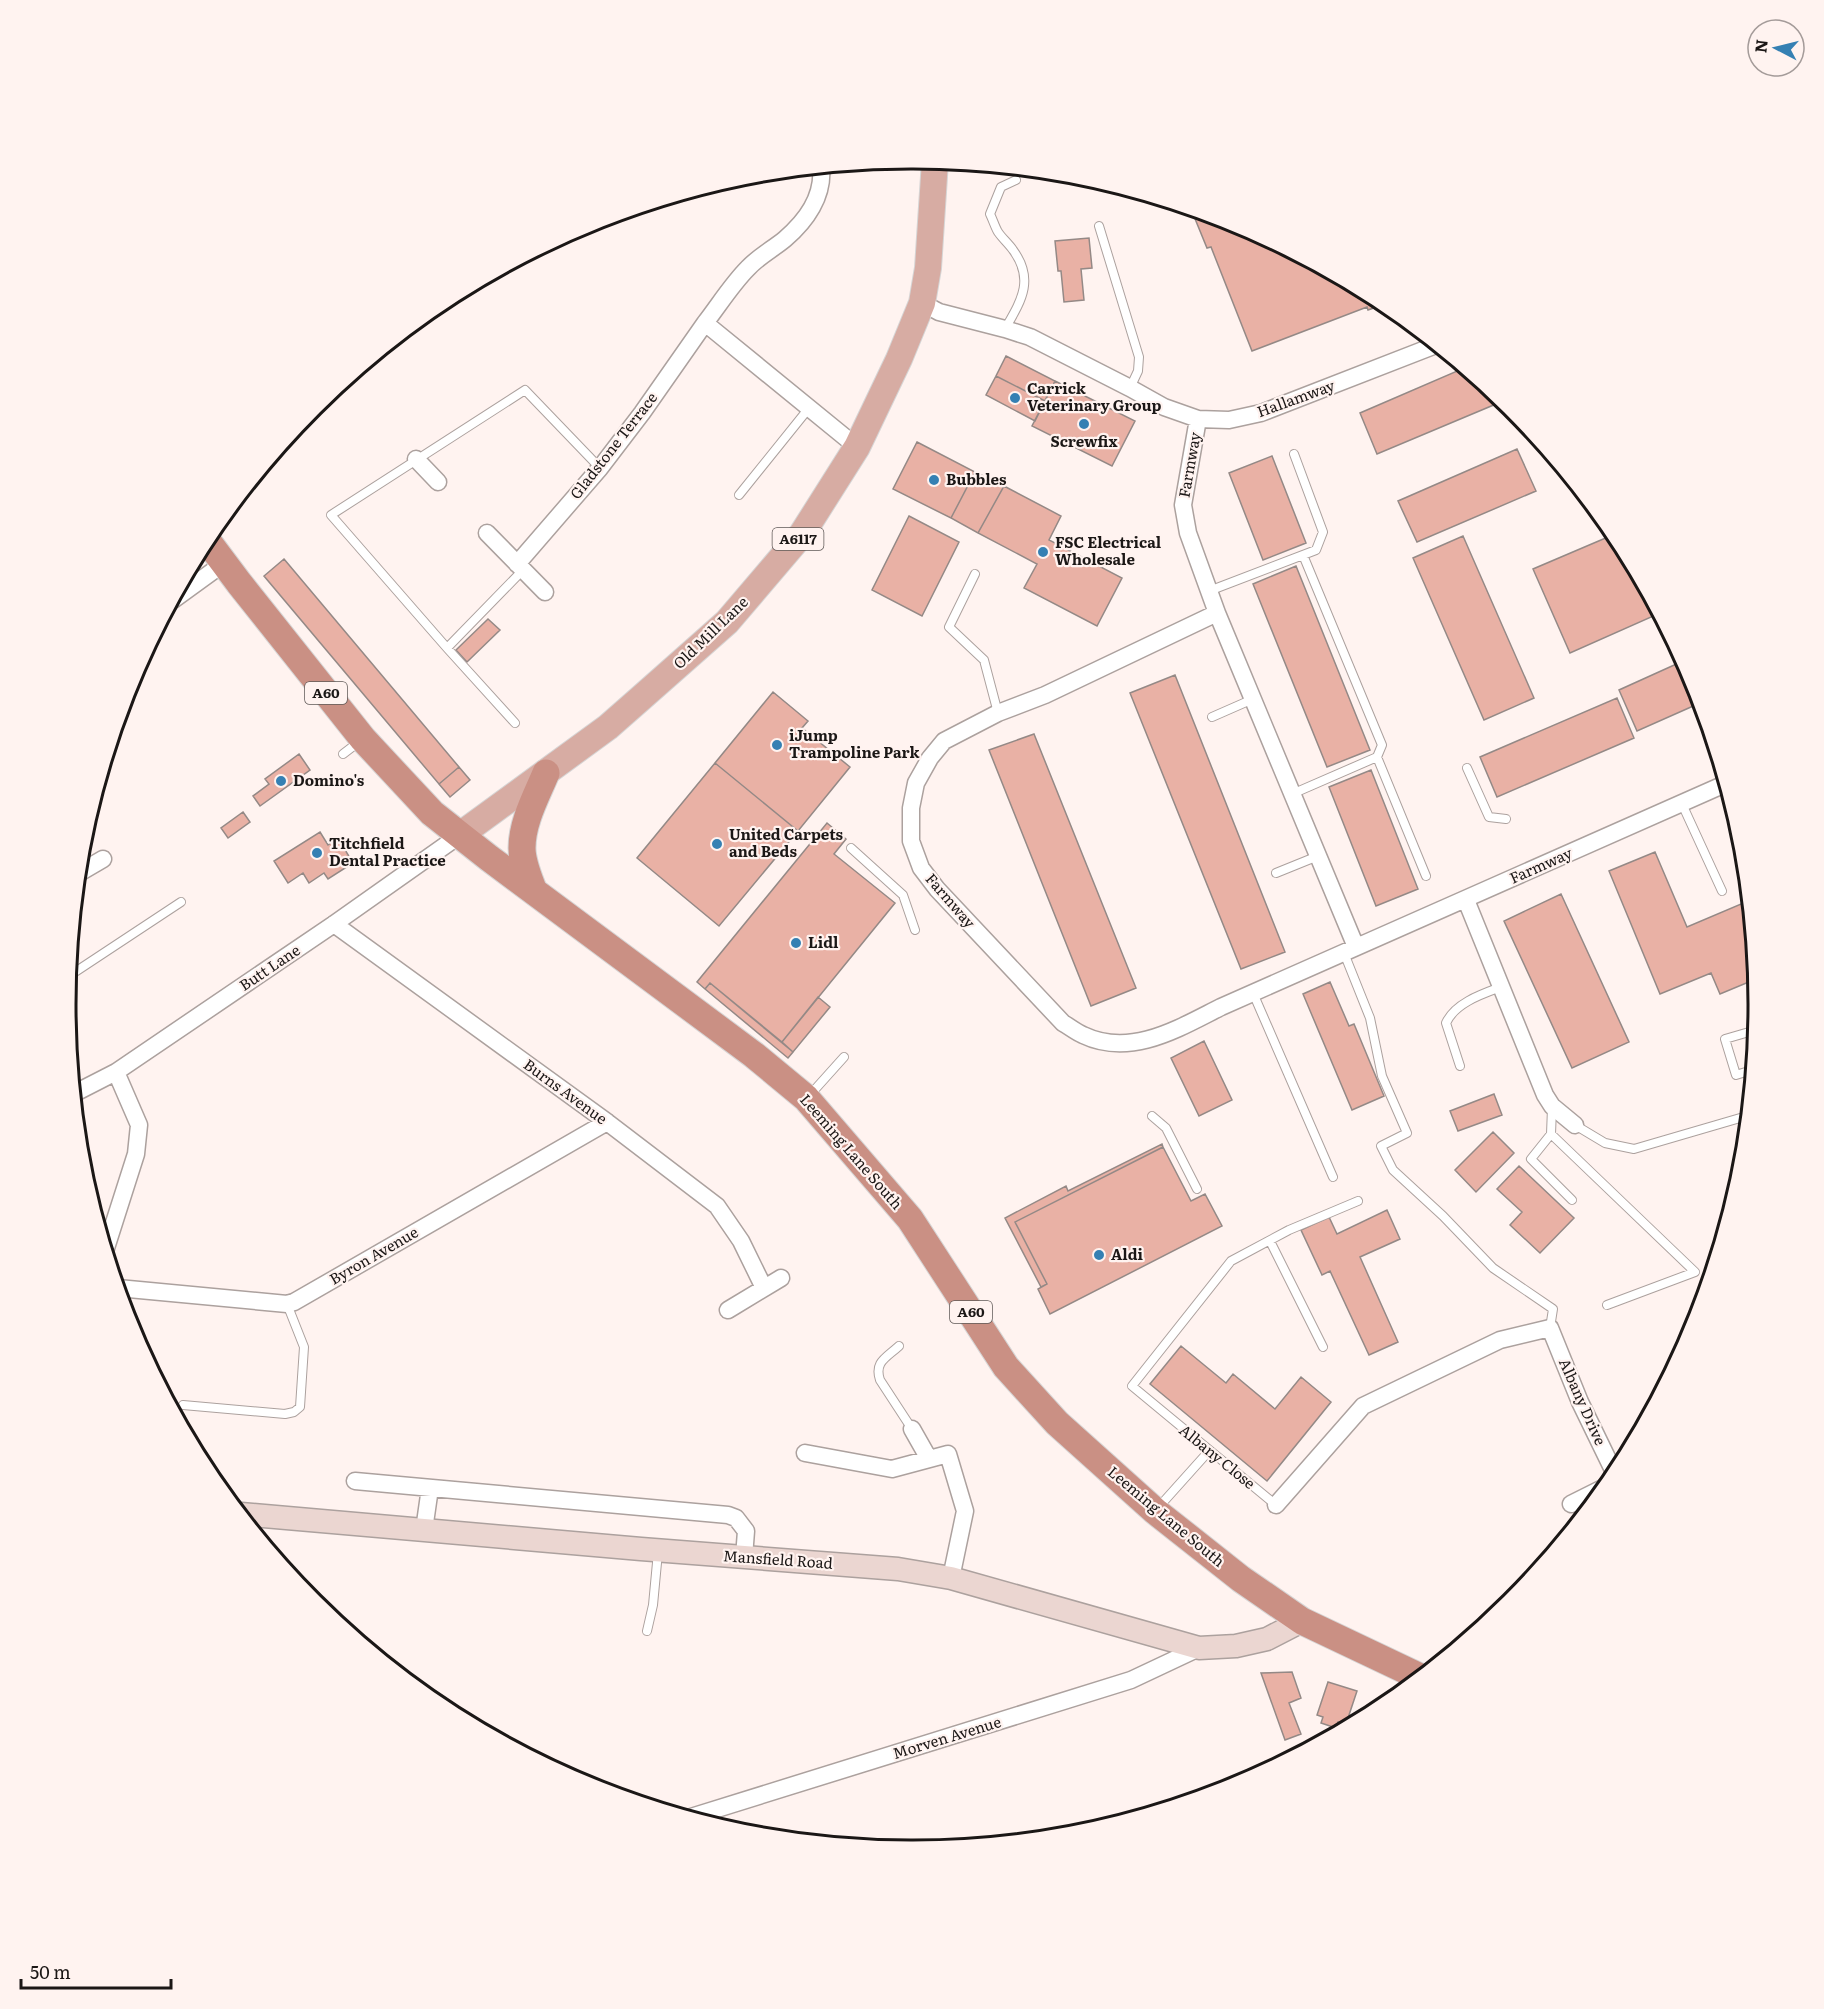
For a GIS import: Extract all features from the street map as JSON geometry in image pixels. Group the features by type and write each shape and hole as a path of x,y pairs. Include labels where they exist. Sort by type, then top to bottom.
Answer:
{"highway":[{"name":"Leeming Lane South","path":"212,547 353,747 459,835 754,1055 806,1098 910,1219 1006,1367 1057,1423 1155,1511 1241,1579 1302,1621 1412,1673"},
{"path":"532,889 524,861 523,837 525,823 546,773"}],"main road":[{"name":"Old Mill Lane","path":"459,835 608,727 727,622 802,534 857,447 899,359 922,303 928,268 934,170"},
{"name":"Mansfield Road","path":"251,1515 658,1551 897,1569 951,1578 1199,1648 1236,1646 1267,1639 1302,1621"}],"street":[{"name":"Gladstone Terrace","path":"520,567 642,413 747,268 785,239 815,205 822,174"},
{"name":"Hallamway","path":"922,303 939,312 1030,337 1164,407 1198,419 1229,420 1261,413 1428,348"},
{"path":"705,323 857,447"},
{"name":"Farmway","path":"1198,419 1183,505 1188,533 1217,613 1318,856 1350,950"},
{"path":"416,459 438,482"},
{"path":"487,533 545,592"},
{"path":"186,590 224,563"},
{"name":"Farmway","path":"1217,613 1045,694 998,713 944,741 930,758 916,783 911,808 911,841 921,868 937,889 1063,1023 1084,1035 1104,1042 1125,1043 1150,1040 1719,787"},
{"name":"Butt Lane","path":"81,1090 116,1072 334,924 459,835"},
{"path":"89,867 103,859"},
{"path":"1466,900 1545,1095 1552,1106 1575,1125"},
{"name":"Burns Avenue","path":"334,924 607,1122 717,1206 741,1241 764,1288"},
{"path":"110,1236 136,1154 139,1125 116,1072"},
{"name":"Byron Avenue","path":"287,1304 304,1297 607,1122"},
{"path":"728,1310 781,1278"},
{"path":"127,1289 287,1304"},
{"name":"Albany Drive","path":"1550,1328 1581,1402 1611,1463"},
{"name":"Albany Close","path":"1276,1505 1363,1406 1500,1340 1550,1328"},
{"path":"912,1429 930,1459"},
{"path":"805,1453 892,1469 948,1454 965,1511 951,1578"},
{"path":"355,1481 728,1515 736,1518 746,1531 744,1557"},
{"path":"424,1530 430,1488"},
{"path":"1571,1504 1588,1496"},
{"name":"Morven Avenue","path":"702,1813 1131,1680 1199,1648"}],"lane":[{"path":"1005,329 1018,307 1025,288 1024,269 1014,251 998,232 990,214 1001,187 1016,180"},
{"path":"1099,226 1139,357 1138,371 1130,388"},
{"path":"515,723 331,515 525,390 600,468"},
{"path":"739,495 809,408"},
{"path":"1209,591 1316,550 1323,532 1294,454"},
{"path":"1292,794 1377,757 1382,745 1303,555"},
{"path":"447,648 520,567"},
{"path":"975,574 949,627 984,660 998,713"},
{"path":"1212,717 1253,699"},
{"path":"1377,757 1426,876"},
{"path":"1467,768 1490,817 1506,819"},
{"path":"1682,804 1722,891"},
{"path":"851,848 903,895 915,930"},
{"path":"1276,873 1318,856"},
{"path":"77,971 181,902"},
{"path":"1350,950 1370,1017 1382,1076 1407,1133 1382,1146 1393,1170 1443,1216 1493,1268 1553,1309 1550,1328"},
{"path":"1460,1066 1446,1023 1451,1012 1484,993 1501,987"},
{"path":"1253,993 1333,1177"},
{"path":"1745,1072 1736,1075 1725,1039 1747,1032"},
{"path":"806,1098 844,1057"},
{"path":"1552,1106 1551,1134 1531,1159 1572,1200"},
{"path":"1152,1116 1166,1128 1197,1189"},
{"path":"1575,1125 1605,1143 1634,1149 1739,1118"},
{"path":"1551,1134 1695,1272 1607,1305"},
{"name":"Albany Close","path":"1276,1505 1132,1386 1231,1261 1289,1230 1358,1201"},
{"path":"1270,1241 1323,1347"},
{"path":"183,1405 285,1414 294,1412 300,1407 304,1347 287,1304"},
{"path":"899,1346 879,1364 878,1371 880,1380 912,1429"},
{"path":"1155,1511 1209,1451"},
{"path":"647,1632 653,1605 658,1551"}],"building":[{"path":"1195,218 1282,255 1373,308 1368,310 1367,307 1252,351 1211,247 1207,248"},
{"path":"1089,238 1092,268 1081,269 1084,300 1064,302 1055,241"},
{"path":"1006,356 1055,381 1045,401 996,376"},
{"path":"1457,371 1494,405 1377,454 1360,413"},
{"name":"Carrick Veterinary Group","path":"996,376 1045,401 1035,421 986,395"},
{"name":"Screwfix","path":"1055,381 1135,421 1112,466 1032,426"},
{"name":"Bubbles","path":"917,442 975,472 951,518 893,489"},
{"path":"1517,449 1536,491 1417,542 1398,501"},
{"path":"1272,456 1306,543 1263,560 1229,473"},
{"path":"975,472 1004,486 978,533 951,518"},
{"name":"FSC Electrical Wholesale","path":"1004,486 1061,516 1049,540 1122,578 1097,626 1024,588 1037,564 978,533"},
{"path":"909,516 959,542 922,616 872,590"},
{"path":"1463,536 1534,698 1484,720 1413,558"},
{"path":"1606,538 1652,617 1570,653 1533,569"},
{"path":"284,559 459,767 439,784 264,576"},
{"path":"1296,566 1370,750 1327,767 1253,584"},
{"path":"488,619 500,630 467,662 456,650"},
{"path":"1675,665 1692,707 1637,731 1619,690"},
{"path":"1175,675 1285,952 1241,969 1130,693"},
{"name":"iJump Trampoline Park","path":"773,692 808,721 802,728 850,767 798,831 715,763"},
{"path":"1617,698 1634,738 1497,797 1480,757"},
{"path":"1034,734 1136,988 1091,1006 989,750"},
{"name":"Domino's","path":"299,754 310,770 260,806 253,796 269,784 265,779"},
{"name":"United Carpets and Beds","path":"715,763 798,831 719,926 637,858"},
{"path":"459,767 470,780 450,797 439,784"},
{"path":"1371,770 1418,889 1376,906 1329,787"},
{"path":"243,812 250,822 228,838 221,828"},
{"name":"Lidl","path":"827,823 846,839 834,854 895,903 782,1042 710,983 705,989 697,982"},
{"name":"Titchfield Dental Practice","path":"320,832 328,845 338,838 353,863 328,879 324,873 309,883 303,873 288,883 274,861"},
{"path":"1655,852 1687,927 1741,904 1747,983 1720,994 1711,973 1660,994 1609,871"},
{"path":"1561,894 1629,1042 1572,1068 1504,921"},
{"path":"1330,982 1349,1026 1354,1024 1384,1096 1352,1110 1303,994"},
{"path":"710,983 793,1052 788,1058 705,989"},
{"path":"818,997 830,1007 793,1052 782,1042"},
{"path":"1204,1041 1232,1100 1199,1116 1171,1058"},
{"path":"1494,1094 1502,1115 1458,1131 1450,1111"},
{"path":"1493,1132 1514,1153 1476,1192 1455,1170"},
{"path":"1162,1144 1163,1147 1015,1222 1047,1284 1041,1287 1005,1218 1066,1186 1068,1191"},
{"name":"Aldi","path":"1163,1147 1191,1201 1205,1194 1222,1226 1050,1314 1038,1289 1047,1284 1015,1222"},
{"path":"1519,1166 1574,1218 1540,1253 1510,1225 1522,1212 1497,1189"},
{"path":"1387,1210 1400,1239 1360,1257 1398,1342 1369,1355 1330,1271 1322,1275 1301,1230 1329,1217 1337,1234"},
{"path":"1181,1346 1226,1383 1233,1374 1275,1409 1301,1377 1331,1402 1267,1481 1150,1384"},
{"path":"1292,1672 1301,1698 1289,1703 1301,1734 1285,1740 1261,1673"},
{"path":"1328,1682 1357,1691 1349,1716 1332,1727 1321,1723 1323,1717 1317,1715"}],"place":[{"name":"Carrick Veterinary Group","path":"1015,398"},
{"name":"Screwfix","path":"1084,424"},
{"name":"Bubbles","path":"934,480"},
{"name":"FSC Electrical Wholesale","path":"1043,552"},
{"name":"iJump Trampoline Park","path":"777,745"},
{"name":"Domino's","path":"281,781"},
{"name":"United Carpets and Beds","path":"717,844"},
{"name":"Titchfield Dental Practice","path":"317,853"},
{"name":"Lidl","path":"796,943"},
{"name":"Aldi","path":"1099,1255"}]}
